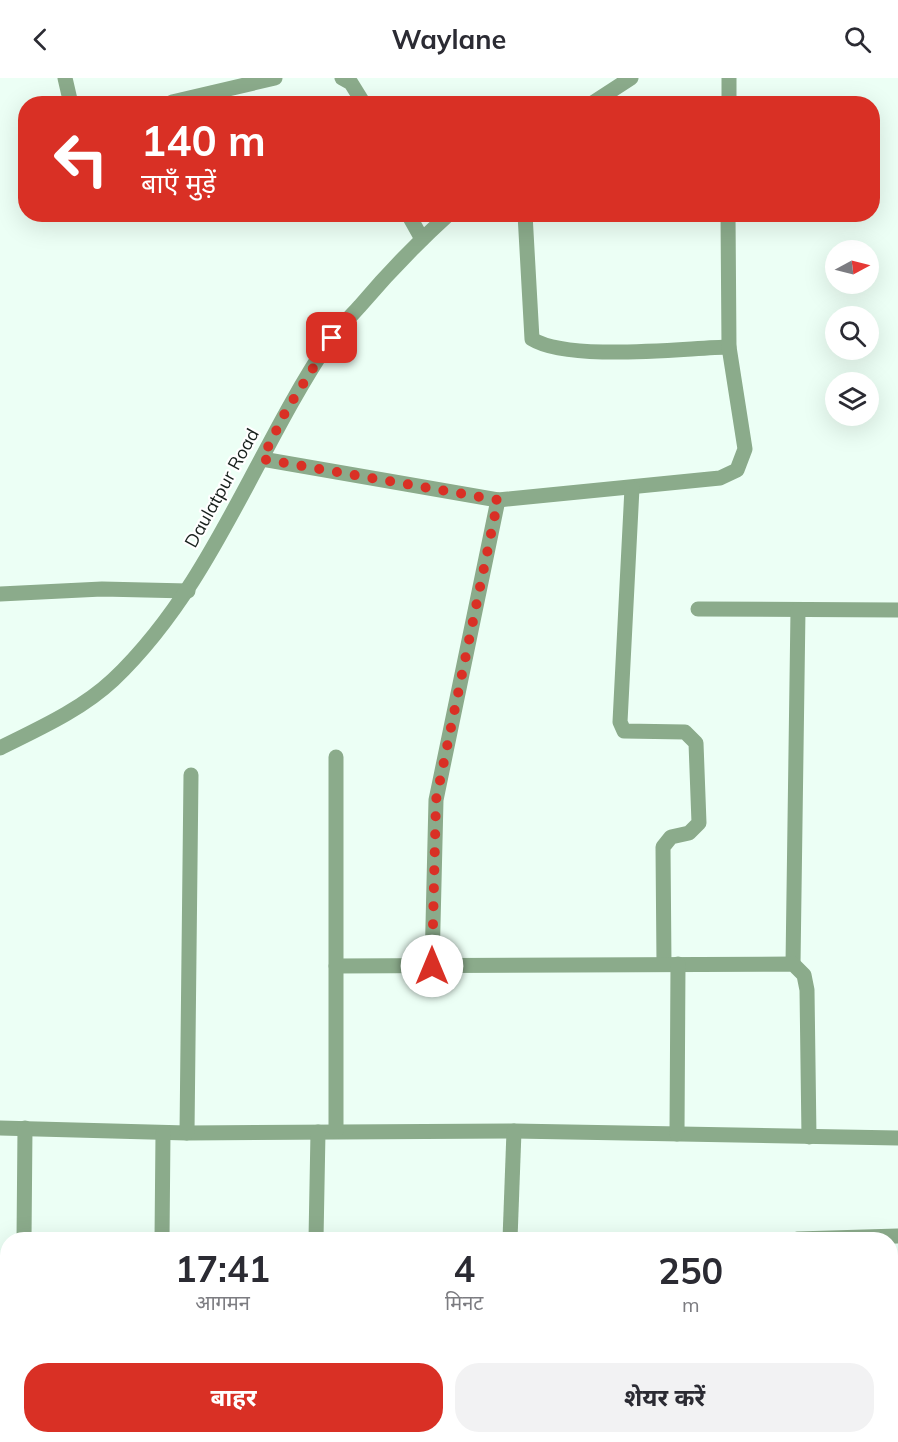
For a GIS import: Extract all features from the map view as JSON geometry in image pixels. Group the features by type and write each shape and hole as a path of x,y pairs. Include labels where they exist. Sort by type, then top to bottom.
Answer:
{"street":[{"path":"65,78 69,96"},
{"path":"198,96 275,78"},
{"path":"342,78 351,83 359,96"},
{"path":"603,96 631,78"},
{"path":"729,78 729,96"},
{"path":"412,222 422,239"},
{"name":"Daulatpur Road","path":"0,748 61,717 111,681 154,636 188,591 262,459 286,411 332,338 405,254 440,222"},
{"path":"525,222 532,339 545,347 600,351 729,347"},
{"path":"262,459 498,500 720,478 737,470 745,449 729,347 728,222"},
{"path":"632,488 620,722 624,731 685,732 696,743 699,824 689,833 670,837 663,847 671,964 677,1134"},
{"path":"432,966 436,800 498,500"},
{"path":"0,594 91,589 188,591"},
{"path":"698,609 898,610"},
{"path":"793,964 798,610"},
{"path":"336,757 336,1131"},
{"path":"187,1133 190,775"},
{"path":"336,966 793,964 804,975 807,990 809,1137"},
{"path":"0,1128 163,1133 514,1131 898,1138"},
{"path":"24,1232 25,1128"},
{"path":"510,1232 514,1131"},
{"path":"316,1232 318,1132"},
{"path":"162,1232 163,1133"}],"route":[{"path":"332,338 286,411 262,459 498,500 436,800 433,849 432,966"}]}
